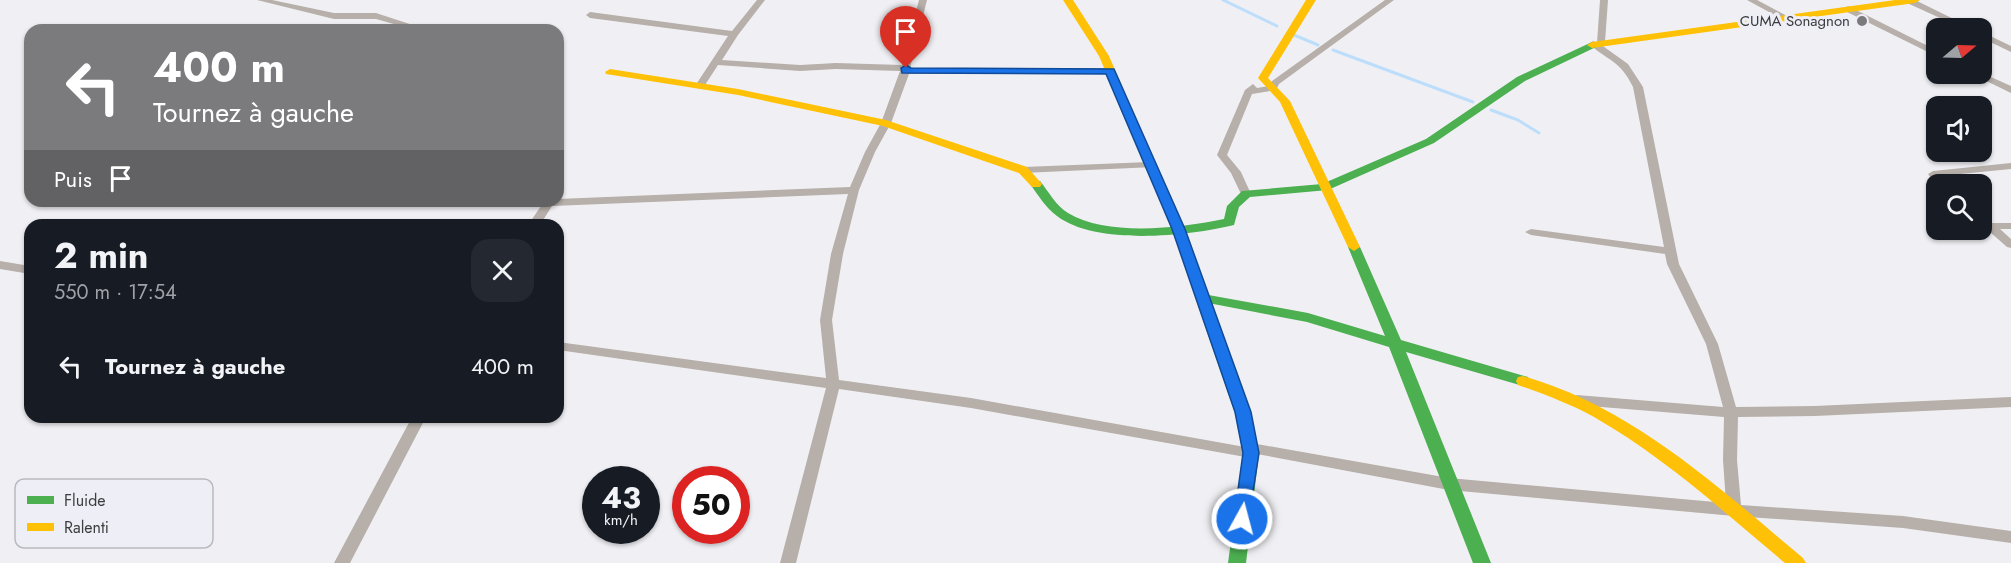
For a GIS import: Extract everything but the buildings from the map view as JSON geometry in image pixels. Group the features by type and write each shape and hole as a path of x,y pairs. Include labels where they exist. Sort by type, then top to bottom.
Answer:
{"street":[{"path":"261,0 334,16 376,16 403,24"},
{"path":"700,86 734,34 761,0"},
{"path":"788,563 833,386 826,320 837,254 854,190 870,152 886,123 906,70 923,0"},
{"path":"1068,0 1104,56 1178,229 1243,412 1251,450 1237,563"},
{"path":"1268,83 1311,0"},
{"path":"1246,194 1236,172 1222,155 1248,92 1268,83 1275,83 1390,0"},
{"path":"1597,43 1605,26 1602,17 1604,0"},
{"path":"1750,0 1783,16"},
{"path":"1023,170 1040,186 1062,214 1079,224 1102,229 1130,231 1178,229 1230,222 1233,206 1246,194 1324,187 1430,141 1521,79 1597,43 1913,0 1948,18"},
{"path":"1848,9 1926,48"},
{"path":"590,15 734,34"},
{"path":"1992,40 2011,49"},
{"path":"1597,43 1631,70 1638,87 1673,264 1712,344 1731,412 1730,460 1734,510"},
{"path":"716,62 800,68 836,66 906,70 1110,71"},
{"path":"610,72 700,86 886,123 1023,170 1150,165"},
{"path":"1992,81 2011,90"},
{"path":"1268,83 1286,101 1324,187 1372,285 1482,563"},
{"path":"1933,174 2011,166"},
{"path":"564,202 854,190"},
{"path":"1992,224 2011,226"},
{"path":"1992,229 2011,245"},
{"path":"1531,232 1670,251"},
{"path":"0,265 24,269"},
{"path":"1203,298 1308,318 1536,385 1573,400 1620,424 1734,510 1797,563"},
{"path":"564,347 833,386 971,403 1449,484 1734,510 1903,522 2011,537"},
{"path":"1573,400 1710,412 1815,411 2011,402"},
{"path":"342,563 416,423"}],"waterway":[{"path":"1223,0 1277,26"},
{"path":"1294,35 1318,45"},
{"path":"1333,50 1473,102"},
{"path":"1491,110 1518,120 1539,133"}],"traffic: fast":[{"path":"1036,184 1063,215 1079,223 1099,228 1121,231 1169,231 1230,222 1233,206 1246,194 1324,187 1430,141 1521,79 1592,45"},
{"path":"1354,247 1372,285 1482,563"},
{"path":"1203,298 1308,318 1523,381"},
{"path":"1208,314 1243,413 1251,453 1237,563"}],"traffic: slow":[{"path":"1068,0 1104,56 1178,229 1208,314"},
{"path":"1311,0 1263,78 1285,101 1354,247"},
{"path":"1592,45 1915,0"},
{"path":"610,72 738,92 886,123 1023,170 1036,184"},
{"path":"1523,381 1562,395 1634,434 1702,484 1797,563"}],"place":[{"name":"CUMA Sonagnon","path":"1862,21"}],"route":[{"path":"906,68 905,71 1110,71 1178,229 1243,412 1249,433 1251,453 1242,519"}]}
